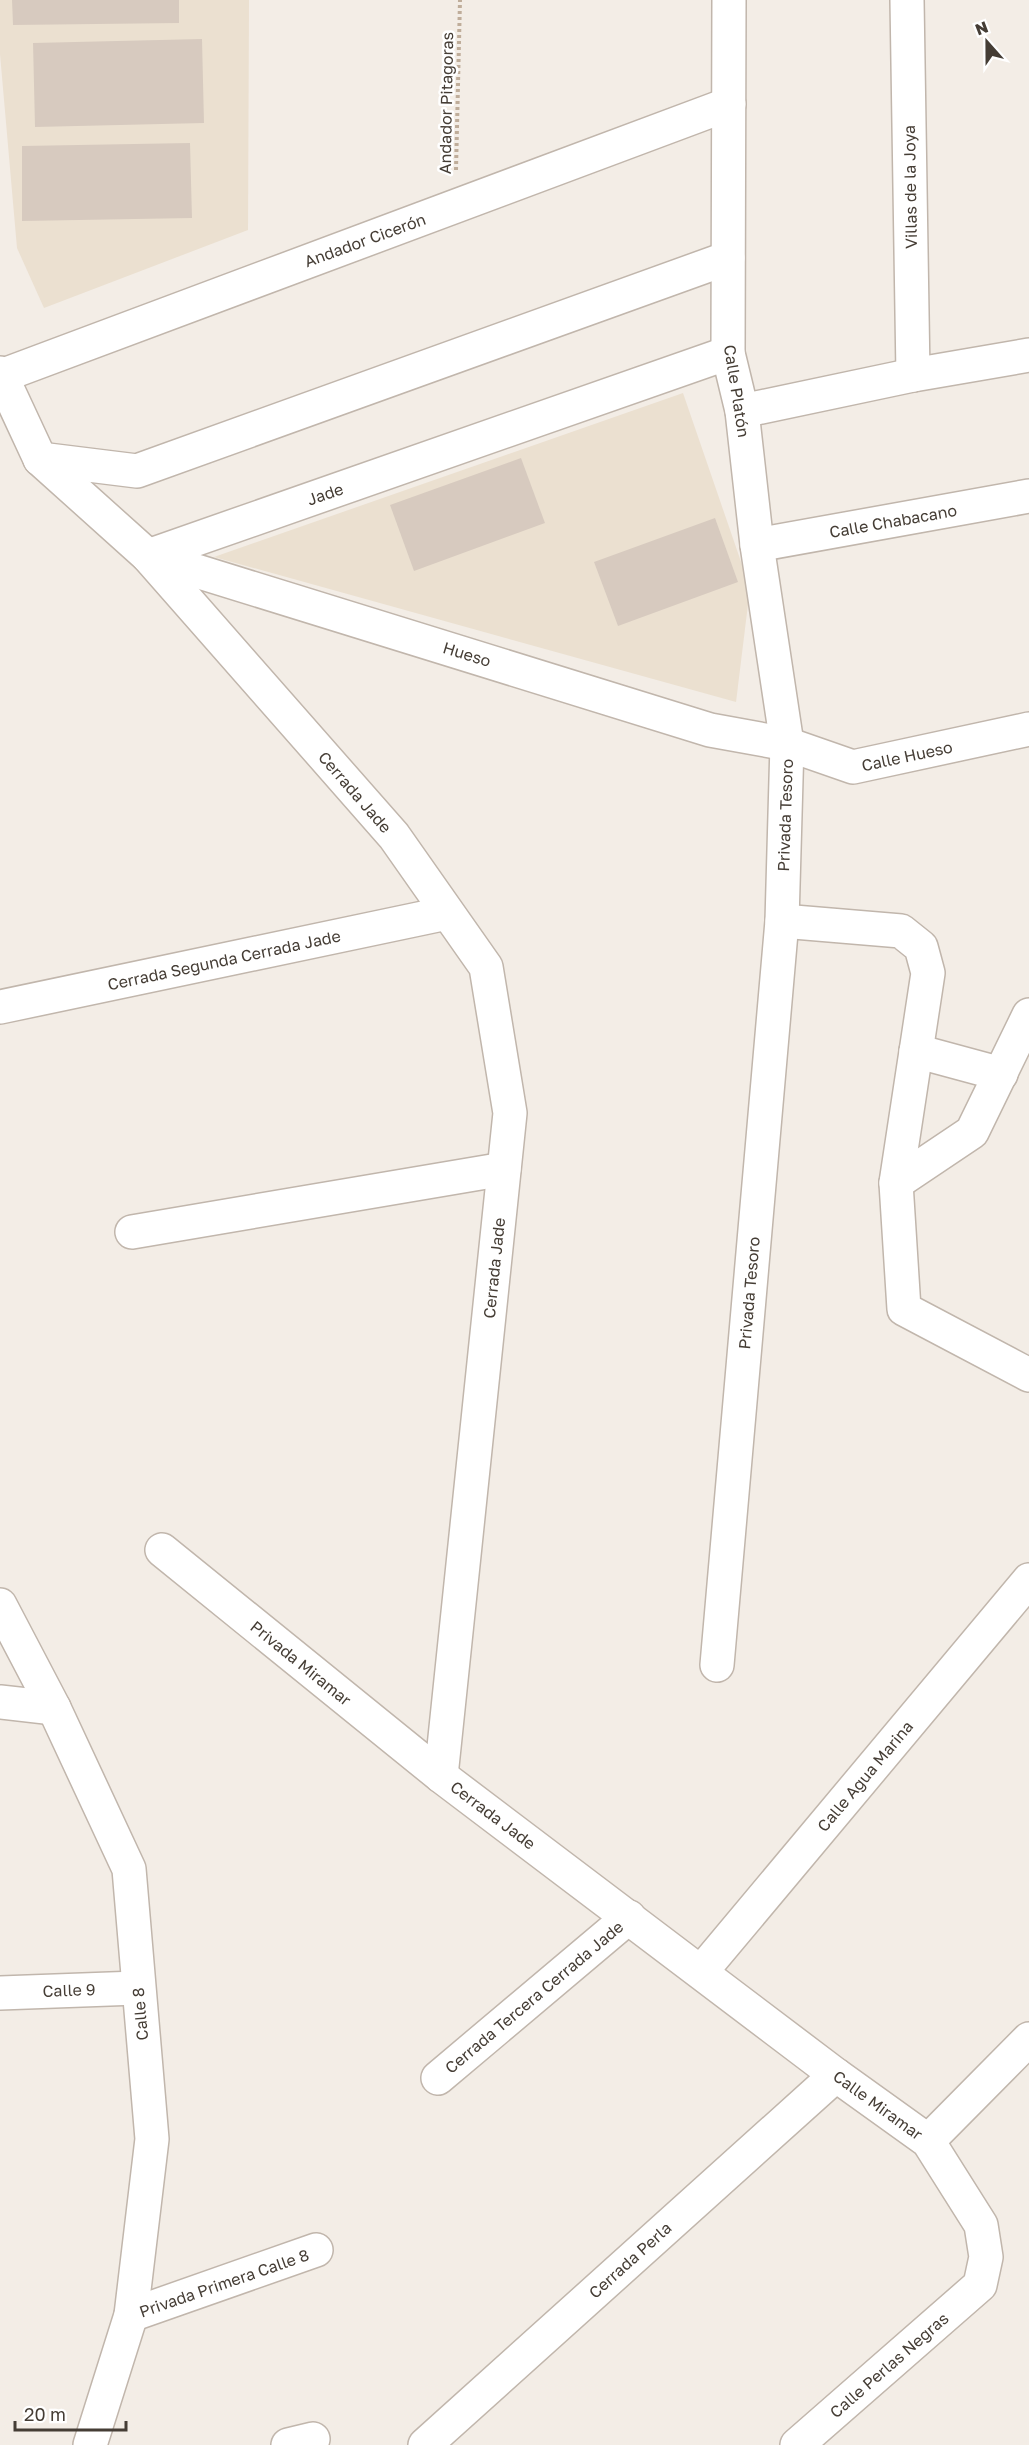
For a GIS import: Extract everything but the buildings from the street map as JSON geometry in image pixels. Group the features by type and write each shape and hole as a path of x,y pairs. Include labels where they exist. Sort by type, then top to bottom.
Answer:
{"street":[{"name":"Calle Platón","path":"729,0 728,353 742,411 757,545 788,744"},
{"name":"Villas de la Joya","path":"907,0 913,375"},
{"name":"Andador Cicerón","path":"1,375 729,104"},
{"path":"40,459 137,471 728,258"},
{"name":"Jade","path":"148,556 728,353"},
{"path":"742,411 913,375 1029,355"},
{"path":"1,375 40,459 148,556"},
{"name":"Calle Chabacano","path":"757,545 1029,496"},
{"name":"Hueso","path":"148,556 710,730 788,744"},
{"name":"Cerrada Jade","path":"148,556 393,836 486,967 510,1113 441,1776 701,1972"},
{"name":"Calle Hueso","path":"788,744 853,767 1029,729"},
{"name":"Privada Tesoro","path":"717,1665 782,921 788,744"},
{"name":"Cerrada Segunda Cerrada Jade","path":"0,1007 447,912"},
{"path":"782,921 901,931 921,947 928,973 896,1183 904,1309 1029,1375"},
{"path":"896,1183 972,1132 1029,1015"},
{"path":"916,1051 1001,1074"},
{"path":"132,1232 504,1169"},
{"name":"Privada Miramar","path":"162,1550 441,1776"},
{"name":"Calle Agua Marina","path":"701,1972 1029,1580"},
{"name":"Calle 8","path":"0,1605 54,1708 129,1869 137,1988 152,2139 132,2315 90,2445"},
{"path":"0,1702 54,1708"},
{"name":"Cerrada Tercera Cerrada Jade","path":"438,2078 629,1917"},
{"name":"Calle Miramar","path":"701,1972 836,2075 928,2141 981,2225 986,2258 980,2285"},
{"name":"Calle 9","path":"0,1993 137,1988"},
{"path":"928,2141 1029,2039"},
{"name":"Cerrada Perla","path":"425,2445 836,2075"},
{"name":"Privada Primera Calle 8","path":"132,2315 316,2250"},
{"name":"Calle Perlas Negras","path":"797,2445 980,2285"}],"path":[{"name":"Andador Pitagoras","path":"455,207 460,0"}],"shaded area":[{"path":"0,0 249,0 248,230 44,308 17,248 0,54"},
{"path":"683,393 750,588 736,702 214,557"}]}
